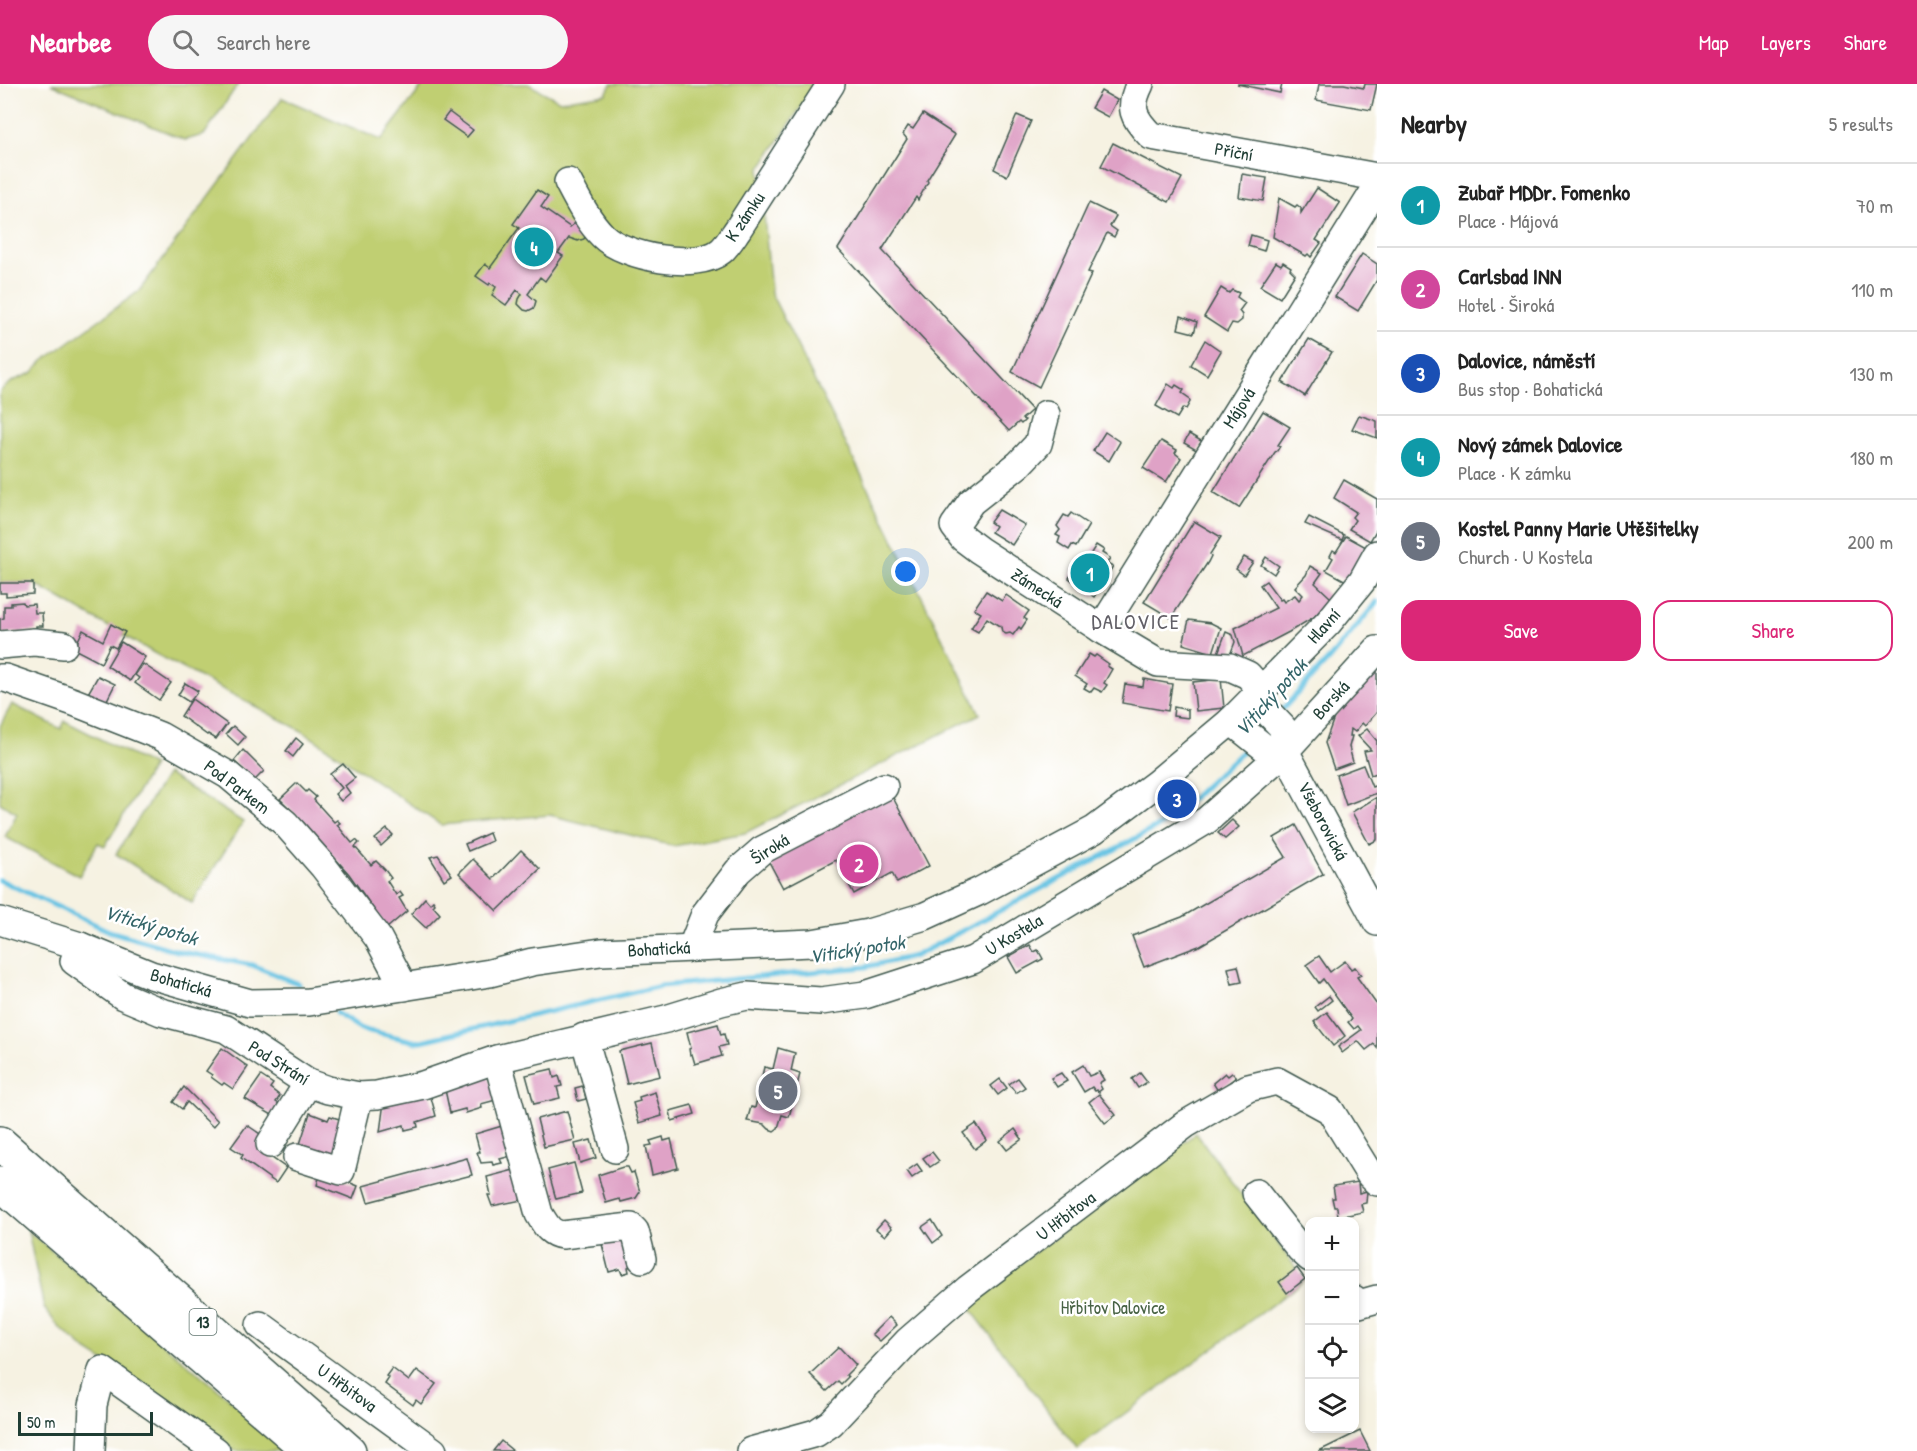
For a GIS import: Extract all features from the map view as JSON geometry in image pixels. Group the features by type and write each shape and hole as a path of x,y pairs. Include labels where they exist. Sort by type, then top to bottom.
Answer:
{"highway":[{"name":"13","path":"0,1143 47,1203 310,1451"},
{"name":"13","path":"0,1183 47,1203 349,1451"}],"street":[{"name":"K zámku","path":"568,182 583,211 604,238 623,248 649,257 678,260 704,258 721,251 738,229 831,84"},
{"name":"Příční","path":"1140,84 1133,99 1135,120 1151,136 1377,177"},
{"name":"Májová","path":"1101,629 1377,187"},
{"name":"Zámecká","path":"1046,414 1038,444 1019,464 970,502 954,526 963,538 979,550 1158,663 1230,667 1248,675 1263,699 1278,743"},
{"name":"Hlavní","path":"1263,699 1362,581 1377,554"},
{"path":"0,645 34,642 64,645"},
{"name":"Borská","path":"1278,743 1377,650"},
{"name":"Pod Parkem","path":"0,678 74,702 160,736 228,775 285,823 323,866 378,938 404,987"},
{"name":"Bohatická","path":"0,921 77,954 250,1003 309,1002 490,973 532,962 601,952 812,943 868,933 925,916 980,891 1094,830 1237,726 1263,699"},
{"path":"1237,726 1278,743"},
{"name":"Všeborovická","path":"1278,743 1377,922"},
{"name":"U Kostela","path":"699,1009 747,996 821,1001 865,995 973,960 1207,820 1278,743"},
{"name":"Široká","path":"692,947 705,914 738,871 762,850 884,787"},
{"name":"Pod Strání","path":"77,954 123,996 161,1012 226,1029 308,1083 359,1096 377,1095 423,1085 497,1059 699,1009"},
{"path":"584,1037 615,1149"},
{"path":"497,1059 539,1214 549,1230 554,1234 562,1235 631,1227 635,1231 642,1259"},
{"name":"U Hřbitova","path":"751,1451 816,1433 831,1423 908,1341 969,1289 1186,1124 1248,1088 1277,1080 1330,1110 1370,1175 1377,1182"},
{"path":"270,1144 308,1083"},
{"path":"297,1157 341,1171 359,1096"},
{"path":"1256,1193 1305,1254"},
{"path":"1359,1304 1377,1299"},
{"name":"U Hřbitova","path":"260,1324 433,1451"},
{"path":"91,1451 93,1405 102,1370 216,1451"}],"green space":[{"path":"51,84 238,84 204,135 185,140"},
{"path":"424,84 528,84 560,101 606,94 611,84 816,84 760,169 771,293 980,714 745,833 674,846 550,815 441,825 302,731 154,653 33,583 0,583 0,391 13,381 32,373 43,361 139,291 282,98 381,140"},
{"path":"12,704 61,729 65,721 153,766 105,846 98,843 79,876 5,837 17,813 0,803 0,726"},
{"path":"167,774 243,822 192,903 116,854"},
{"name":"Hřbitov Dalovice","path":"1196,1133 1305,1280 1077,1449 966,1303"},
{"path":"28,1231 292,1451 235,1451 152,1392 86,1350 59,1327 44,1308"}],"building":[{"path":"1237,84 1282,84 1280,93"},
{"path":"1319,84 1344,84 1364,88 1365,84 1377,84 1371,110 1316,100"},
{"path":"1101,91 1117,100 1108,117 1091,108"},
{"path":"449,112 473,130 467,137 443,120"},
{"path":"923,114 955,135 927,180 918,200 916,197 882,250 1032,410 1022,419 1025,420 1021,424 1019,422 1009,431 838,249 907,139 903,134 908,126 913,129"},
{"path":"1017,115 1031,121 1007,176 994,169"},
{"path":"1113,143 1182,178 1169,202 1101,166"},
{"path":"1242,174 1267,178 1263,201 1239,197"},
{"path":"1317,188 1340,203 1316,240 1321,243 1311,257 1273,237 1279,198 1295,207 1297,205 1301,208 1301,213"},
{"path":"537,190 548,197 541,207 570,227 580,224 586,234 584,239 578,241 569,238 558,253 563,256 545,281 540,277 528,294 536,301 534,308 528,311 518,304 522,294 517,290 506,305 492,295 496,287 476,276 485,264 490,268 519,228 513,224"},
{"path":"1089,203 1116,216 1110,226 1117,231 1114,237 1107,233 1088,272 1092,273 1039,387 1012,372"},
{"path":"1251,235 1267,240 1264,251 1248,246"},
{"path":"1362,254 1377,264 1377,280 1358,311 1335,297"},
{"path":"1276,262 1281,265 1283,262 1291,267 1290,269 1295,274 1280,298 1260,286"},
{"path":"1221,288 1229,293 1232,290 1239,293 1237,297 1245,303 1239,311 1242,320 1237,324 1232,323 1227,332 1204,317"},
{"path":"1181,316 1197,322 1194,333 1178,329"},
{"path":"1309,339 1332,352 1305,396 1282,382"},
{"path":"1205,340 1221,351 1207,375 1191,365"},
{"path":"1168,384 1174,388 1176,385 1184,390 1182,393 1189,398 1190,402 1186,409 1183,408 1177,418 1156,406"},
{"path":"1263,411 1290,427 1239,508 1213,492"},
{"path":"1359,415 1377,421 1377,438 1352,429"},
{"path":"1105,432 1120,442 1109,461 1093,451"},
{"path":"1189,434 1203,442 1198,451 1184,443"},
{"path":"1161,441 1177,450 1175,453 1181,458 1166,482 1143,468"},
{"path":"1344,480 1377,499 1377,529 1370,541 1349,529 1355,520 1352,517 1356,512 1334,498"},
{"path":"999,510 1025,525 1012,545 991,532 995,526 990,522"},
{"path":"1071,513 1089,525 1076,547 1072,545 1069,550 1058,543 1060,537 1056,535 1060,530 1057,526 1064,515 1068,517"},
{"path":"1309,517 1344,535 1342,540 1305,524"},
{"path":"1194,521 1221,537 1210,554 1208,562 1171,618 1144,602"},
{"path":"1346,536 1366,547 1346,581 1326,570 1333,558 1330,556 1333,550 1336,552"},
{"path":"1096,545 1104,550 1102,553 1110,558 1107,563 1113,566 1094,597 1069,578 1075,568 1080,571"},
{"path":"1244,557 1253,562 1244,575 1236,569"},
{"path":"1266,557 1279,566 1274,574 1261,565"},
{"path":"1310,566 1322,573 1315,583 1331,598 1314,617 1243,656 1235,628 1276,608 1260,585 1266,581 1284,602 1295,595 1299,600 1303,595 1295,587 1306,575"},
{"path":"0,583 33,583 33,594 6,596 6,593 0,593"},
{"path":"986,591 1002,601 1006,595 1029,611 1024,618 1027,620 1021,629 1019,627 1013,635 1006,634 1002,632 1001,627 987,618 978,632 971,628 981,613 974,609"},
{"path":"23,602 24,605 34,604 35,613 42,613 43,626 36,626 36,631 0,634 0,619 4,618 4,606"},
{"path":"1189,620 1211,623 1221,628 1213,653 1183,644"},
{"path":"111,624 125,632 116,648 110,645 101,663 74,649 83,630 103,641"},
{"path":"1226,632 1233,635 1235,642 1230,655 1218,653"},
{"path":"121,642 145,657 130,681 107,666"},
{"path":"1089,654 1094,657 1096,655 1112,669 1102,692 1094,688 1091,692 1084,688 1087,684 1075,676"},
{"path":"143,664 171,683 159,700 135,683 139,678 135,675"},
{"path":"1377,670 1377,712 1365,726 1362,723 1355,732 1351,729 1349,747 1353,762 1334,769 1325,743 1335,715"},
{"path":"98,676 115,684 106,702 87,695"},
{"path":"1144,679 1172,684 1168,711 1122,703 1125,684 1143,687"},
{"path":"1221,679 1224,708 1196,711 1193,682"},
{"path":"185,683 198,691 189,702 178,695"},
{"path":"192,699 227,724 216,739 181,716"},
{"path":"1174,707 1188,710 1188,718 1173,716"},
{"path":"233,726 245,737 238,745 226,734"},
{"path":"1367,729 1377,741 1377,773 1371,775 1364,751 1371,750 1358,736"},
{"path":"296,738 303,744 293,757 286,751"},
{"path":"243,750 264,771 254,781 234,761"},
{"path":"343,764 355,778 345,786 350,793 341,801 335,794 342,788 330,774"},
{"path":"1363,765 1372,787 1377,785 1377,793 1346,805 1336,775"},
{"path":"297,783 306,792 308,790 316,797 314,800 334,822 337,820 340,823 337,825 352,843 356,840 359,843 355,847 371,865 376,861 385,870 391,878 387,881 396,895 400,892 403,896 399,898 407,911 387,928 349,874 280,799"},
{"path":"890,792 929,866 897,883 892,873 854,894 836,860 783,888 767,858"},
{"path":"1377,797 1377,840 1369,844 1352,812"},
{"path":"1232,820 1239,827 1225,839 1218,833"},
{"path":"1296,825 1323,874 1199,946 1144,967 1132,936 1182,917 1286,857 1274,838"},
{"path":"387,829 393,835 381,846 375,839"},
{"path":"489,833 492,841 468,851 465,844"},
{"path":"521,850 540,869 497,911 459,873 473,859 493,879"},
{"path":"438,855 452,875 444,880 430,857"},
{"path":"425,898 430,904 433,901 435,904 433,906 440,914 426,928 411,914"},
{"path":"1030,945 1034,952 1038,950 1043,959 1017,973 1008,957"},
{"path":"1319,956 1330,972 1345,961 1351,969 1355,967 1361,975 1357,977 1377,1005 1377,1048 1374,1044 1366,1050 1358,1041 1342,1053 1338,1047 1361,1030 1358,1026 1354,1029 1348,1022 1352,1019 1323,979 1319,983 1306,965"},
{"path":"1238,966 1242,982 1232,984 1228,968"},
{"path":"1329,996 1332,1000 1318,1011 1315,1007"},
{"path":"1327,1012 1345,1036 1333,1046 1314,1022"},
{"path":"718,1024 727,1045 719,1047 722,1056 695,1064 692,1054 690,1055 689,1049 691,1048 687,1032"},
{"path":"652,1043 660,1076 627,1084 619,1051"},
{"path":"222,1048 248,1067 233,1089 224,1083 222,1085 206,1071"},
{"path":"778,1048 795,1053 791,1071 800,1074 789,1117 782,1115 778,1128 774,1131 764,1124 747,1121 751,1107 755,1108 764,1067 773,1069"},
{"path":"1083,1065 1089,1076 1099,1072 1104,1080 1099,1083 1102,1089 1098,1092 1092,1087 1084,1092 1072,1072"},
{"path":"552,1069 554,1078 559,1076 562,1086 557,1087 560,1098 534,1104 526,1075"},
{"path":"1061,1073 1067,1081 1057,1087 1051,1078"},
{"path":"1140,1073 1147,1082 1138,1088 1132,1079"},
{"path":"1225,1073 1228,1076 1232,1073 1236,1077 1218,1091 1213,1083"},
{"path":"488,1074 496,1100 481,1104 482,1108 466,1113 465,1109 450,1113 444,1085"},
{"path":"261,1076 273,1084 270,1088 280,1096 276,1102 279,1104 272,1115 245,1099"},
{"path":"1018,1078 1025,1087 1016,1093 1009,1084"},
{"path":"1000,1079 1007,1088 998,1095 991,1086"},
{"path":"583,1086 586,1099 578,1101 575,1088"},
{"path":"184,1087 218,1121 213,1127 187,1102 182,1109 173,1102"},
{"path":"429,1090 436,1116 417,1122 418,1127 405,1130 404,1125 380,1132 384,1102"},
{"path":"655,1092 662,1116 639,1123 633,1103 640,1101 639,1097"},
{"path":"1099,1094 1116,1115 1105,1123 1089,1102"},
{"path":"692,1105 695,1114 672,1121 670,1111"},
{"path":"567,1111 575,1140 544,1147 537,1119"},
{"path":"310,1113 328,1120 330,1116 345,1121 334,1156 300,1144"},
{"path":"976,1124 987,1140 975,1149 963,1133"},
{"path":"247,1125 266,1138 258,1148 286,1168 276,1183 241,1158 243,1155 231,1147"},
{"path":"502,1126 511,1156 500,1159 502,1163 493,1165 492,1162 481,1163 475,1134"},
{"path":"1015,1129 1022,1139 1007,1150 1000,1141"},
{"path":"663,1137 664,1141 671,1139 678,1168 652,1175 646,1146 652,1145 650,1141"},
{"path":"591,1140 596,1158 580,1163 575,1144"},
{"path":"932,1152 939,1161 930,1167 923,1158"},
{"path":"467,1158 472,1175 368,1202 363,1186"},
{"path":"574,1163 582,1193 556,1199 548,1170"},
{"path":"917,1164 922,1171 912,1178 907,1171"},
{"path":"628,1167 631,1173 634,1172 640,1192 636,1198 606,1203 598,1175"},
{"path":"514,1170 522,1200 492,1206 488,1195 491,1195 487,1177"},
{"path":"321,1171 358,1186 353,1199 317,1185"},
{"path":"1358,1182 1359,1193 1367,1191 1366,1203 1361,1204 1363,1212 1338,1217 1337,1207 1334,1207 1332,1198 1335,1198 1333,1186"},
{"path":"884,1220 892,1228 885,1236 876,1229"},
{"path":"932,1220 942,1236 933,1243 922,1227"},
{"path":"627,1236 632,1266 628,1267 629,1272 622,1274 620,1269 609,1272 602,1244"},
{"path":"1297,1268 1305,1279 1287,1293 1279,1282"},
{"path":"889,1317 897,1325 880,1341 872,1334"},
{"path":"839,1347 856,1365 841,1384 838,1381 827,1391 810,1374"},
{"path":"392,1368 409,1381 417,1370 436,1384 421,1404 416,1400 413,1405 385,1384 389,1378 386,1376"},
{"path":"1359,1433 1370,1451 1319,1451"},
{"path":"501,1441 513,1451 493,1451"}],"waterway":[{"name":"Vitický potok","path":"1279,713 1330,658 1377,602"},
{"name":"Vitický potok","path":"336,1013 361,1029 417,1042 661,986 865,967 915,956 1168,821 1248,746"},
{"name":"Vitický potok","path":"0,880 109,931 177,951 252,965 299,984"}],"place":[{"name":"Nový zámek Dalovice","path":"534,247"},
{"name":"Zubař MDDr. Fomenko","path":"1090,573"},
{"name":"Dalovice, náměstí","path":"1177,799"},
{"name":"Carlsbad INN","path":"859,864"},
{"name":"Kostel Panny Marie Utěšitelky","path":"778,1091"}],"district":[{"name":"DALOVICE","path":"1136,622"}]}
